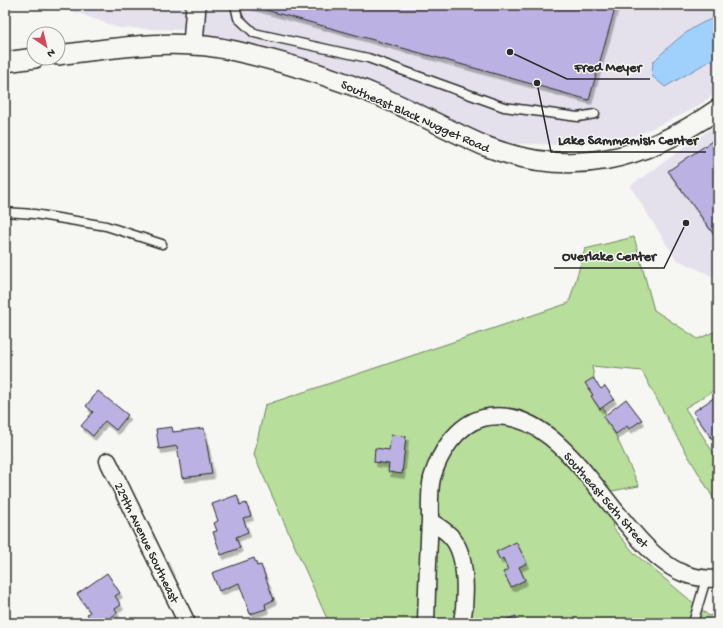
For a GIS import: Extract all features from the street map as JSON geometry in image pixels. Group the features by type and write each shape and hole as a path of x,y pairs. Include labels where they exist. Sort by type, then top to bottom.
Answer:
{"street":[{"path":"193,44 196,5"},
{"name":"Southeast Black Nugget Road","path":"66,54 142,44 193,44 233,50 324,76 380,96 486,146 528,159 546,162 584,163 625,156 678,134 718,109"},
{"path":"5,62 26,59"},
{"name":"Southeast 56th Street","path":"426,623 432,480 443,450 467,426 479,419 496,415 521,421 532,426 560,446 584,470 650,550 663,561 686,575 712,579"},
{"name":"229th Avenue Southeast","path":"108,461 187,623"},
{"path":"430,521 452,538 462,557 464,585 462,623"}],"lane":[{"path":"235,5 238,18 254,33 368,58 504,106 578,117 594,114"},
{"path":"5,212 34,214 106,226 162,244"},
{"path":"693,623 712,579"}],"shaded area":[{"path":"56,5 718,5 718,92 690,111 635,136 569,145 488,143 339,75 185,30 119,28"},
{"path":"718,124 718,279 676,259 630,186"}],"green space":[{"path":"634,237 654,310 698,339 718,330 718,388 685,408 718,460 718,506 677,437 642,371 592,366 597,395 639,486 606,492 613,528 635,554 709,616 718,612 718,623 329,623 254,455 265,405 569,303 585,249"}],"water":[{"path":"718,17 718,56 665,87 652,76 653,62 667,48 682,35 699,24"}],"building":[{"path":"248,5 616,5 589,100"},
{"path":"718,137 718,240 668,171"},
{"path":"593,378 601,389 605,386 614,399 600,409 591,396 593,395 585,383"},
{"path":"98,391 128,415 116,430 105,421 93,436 81,426 93,412 86,406"},
{"path":"718,395 718,447 693,412"},
{"path":"626,399 642,420 629,429 627,426 616,434 603,417"},
{"path":"172,427 173,432 204,428 212,474 182,478 177,446 159,449 156,429"},
{"path":"391,435 406,436 402,474 388,472 389,464 374,462 375,448 389,450"},
{"path":"237,495 240,505 246,503 251,516 243,518 248,532 236,537 240,548 221,555 213,532 217,531 214,523 218,521 212,504"},
{"path":"516,542 527,563 519,567 525,580 511,587 503,572 508,570 503,558 500,560 496,552"},
{"path":"254,558 257,566 261,565 274,600 265,604 266,609 250,614 239,583 219,591 212,573"},
{"path":"107,573 120,593 115,596 121,605 115,609 117,613 103,623 93,623 87,614 90,612 77,594"},
{"path":"516,616 519,623 497,623"}],"place":[{"name":"Fred Meyer","path":"510,52"},
{"name":"Lake Sammamish Center","path":"537,83"},
{"name":"Overlake Center","path":"686,223"}]}
